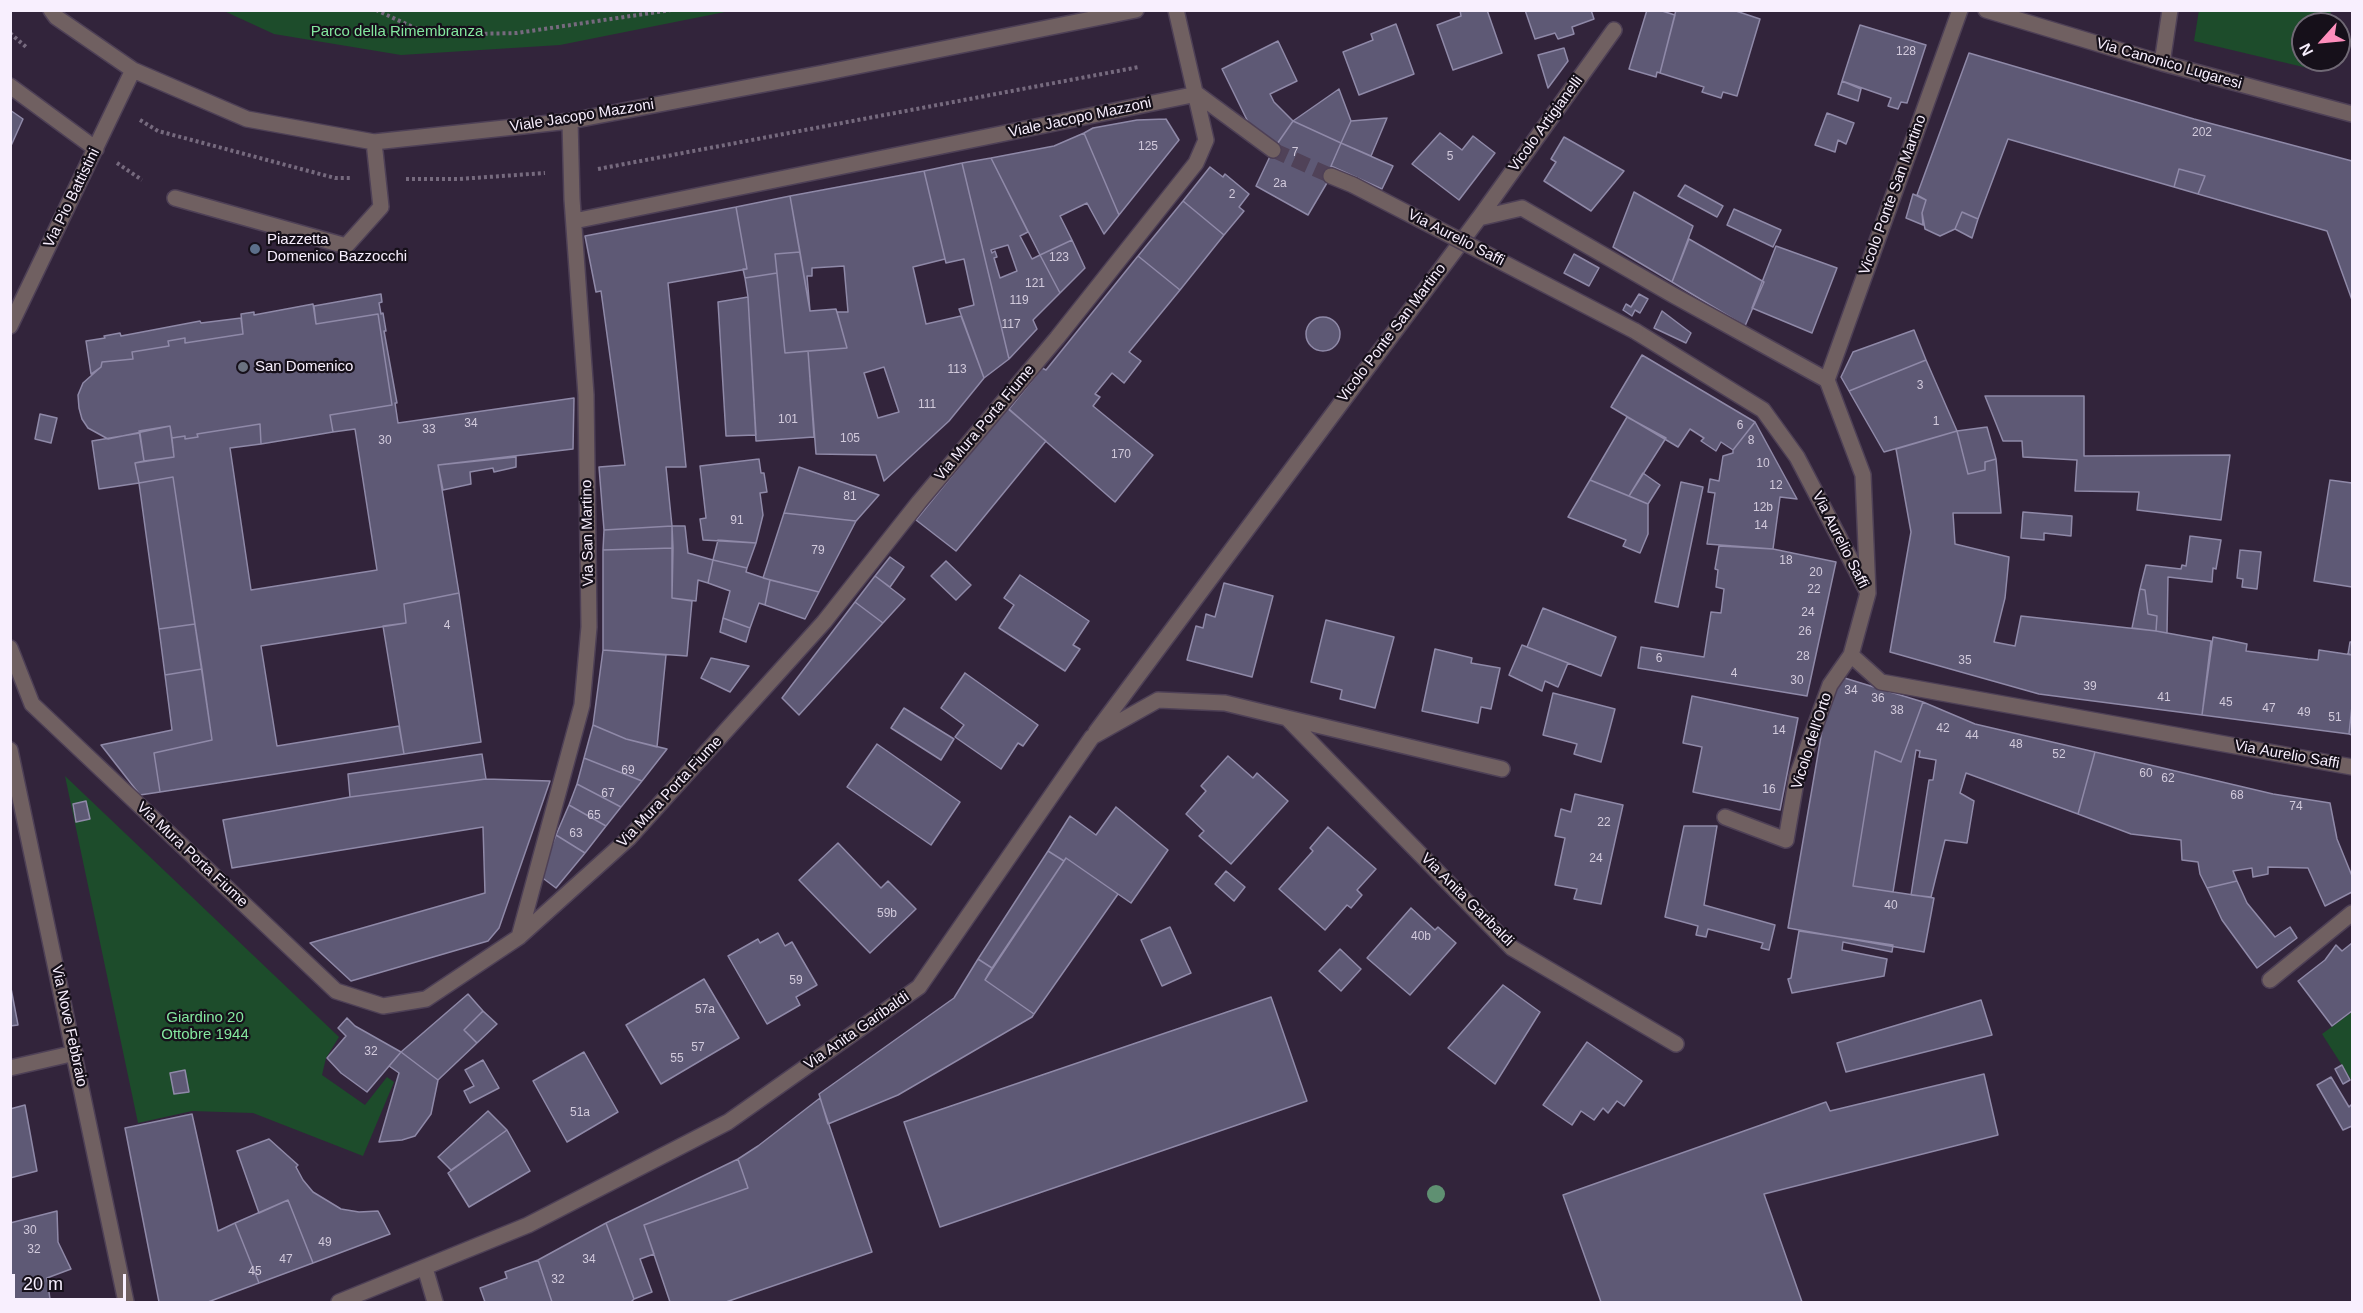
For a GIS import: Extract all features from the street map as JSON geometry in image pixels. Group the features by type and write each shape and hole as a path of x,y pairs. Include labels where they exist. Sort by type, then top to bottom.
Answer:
{"street":[{"name":"Viale Jacopo Mazzoni","path":"51,10 57,17 133,70 247,119 374,142 570,121 1137,10"},
{"path":"1076,23 1099,10"},
{"path":"1176,10 1197,94 1273,150"},
{"name":"Vicolo Ponte San Martino","path":"1827,380 1960,10"},
{"name":"Via Canonico Lugaresi","path":"1986,10 2162,63 2352,114"},
{"path":"2162,63 2170,10"},
{"name":"Vicolo Artigianelli","path":"1479,218 1614,30"},
{"name":"Via Pio Battistini","path":"10,326 133,70"},
{"path":"10,86 96,149"},
{"name":"Viale Jacopo Mazzoni","path":"574,221 1197,94"},
{"name":"Via Mura Porta Fiume","path":"10,648 32,704 336,991 383,1006 426,999 519,937 629,838 824,622 919,502 1057,338 1196,163 1206,140 1197,94"},
{"name":"Via San Martino","path":"519,937 582,705 589,627 586,395 574,221 570,121"},
{"path":"175,198 346,246 381,207 374,142"},
{"name":"Via Aurelio Saffi","path":"1331,176 1353,185 1635,331 1763,410 1797,457 1868,593 1851,655 1881,682 2352,767"},
{"path":"1479,218 1522,208 1827,380 1863,475 1868,593"},
{"name":"Vicolo Ponte San Martino","path":"1092,737 1479,218"},
{"name":"Vicolo dell'Orto","path":"1725,818 1786,840 1797,776 1830,685 1851,655"},
{"name":"Via Anita Garibaldi","path":"339,1302 528,1225 728,1122 919,987 1092,737 1158,700 1225,704 1502,769"},
{"name":"Via Anita Garibaldi","path":"1287,718 1512,948 1676,1044"},
{"name":"Via Nove Febbraio","path":"10,750 126,1302"},
{"path":"2270,980 2352,913"},
{"path":"10,1068 75,1053"},
{"path":"425,1268 435,1302"}],"path":[{"path":"305,10 315,10"},
{"path":"376,10 430,35 517,33 671,10"},
{"path":"10,33 26,47"}],"green space":[{"path":"2199,10 2331,11 2291,12 2291,64 2194,41"},
{"name":"Parco della Rimembranza","path":"224,11 730,11 560,45 401,55 274,34"},
{"name":"Giardino 20 Ottobre 1944","path":"65,776 339,1037 326,1058 322,1075 365,1105 387,1077 394,1082 363,1156 253,1113 192,1111 138,1123"},
{"path":"2352,1012 2352,1081 2322,1034"}],"building":[{"path":"1460,10 1487,10 1502,53 1453,70 1437,25 1461,16"},
{"path":"1525,10 1591,10 1594,19 1572,27 1574,34 1558,39 1555,33 1535,39"},
{"path":"1647,10 1659,10 1675,15 1660,73 1657,72 1656,77 1629,69"},
{"path":"1676,10 1733,10 1760,19 1737,96 1723,92 1721,98 1702,92 1704,87 1660,73"},
{"path":"1396,24 1414,74 1359,95 1343,52 1373,40 1371,34"},
{"path":"1860,25 1926,45 1907,103 1901,102 1898,109 1888,106 1891,98 1842,81"},
{"path":"1278,41 1297,81 1270,94 1274,102 1293,121 1277,144 1250,126 1222,69"},
{"path":"1564,48 1568,61 1548,88 1538,55"},
{"path":"1969,53 2194,119 2352,161 2352,300 2327,231 2198,194 2205,176 2179,169 2174,187 2008,139 1978,219 1962,212 1955,229 1940,236 1925,229 1922,213 1926,200 1917,195"},
{"path":"1842,81 1861,89 1858,101 1838,94"},
{"path":"1339,89 1351,121 1341,143 1293,121"},
{"path":"10,110 23,119 10,148"},
{"path":"1827,113 1854,123 1846,144 1838,140 1835,152 1815,145"},
{"path":"1387,118 1371,156 1341,143 1351,121"},
{"path":"1166,119 1179,140 1119,215 1084,133 1093,128 1137,120"},
{"path":"1293,121 1341,143 1331,166 1331,176 1308,215 1256,186 1273,150"},
{"path":"1084,133 1119,215 1104,234 1087,203 1060,216 1072,240 1040,255 991,158 1054,146"},
{"path":"1440,133 1462,150 1473,136 1495,153 1459,200 1412,164"},
{"path":"1564,137 1624,171 1591,211 1544,181 1556,162 1551,159"},
{"path":"1341,143 1393,166 1382,189 1331,166"},
{"path":"991,158 1028,232 1020,236 1032,259 1040,255 1060,293 1033,320 1037,329 1009,359 962,163","holes":["1008,245 1017,271 1000,278 994,258 997,257 995,251 992,253 991,250"]},
{"path":"962,163 1009,359 984,378 959,309 974,305 964,259 946,263 924,171"},
{"path":"1210,167 1223,177 1225,174 1249,194 1239,207 1244,211 1224,235 1183,201"},
{"path":"2179,169 2205,176 2198,194 2174,187"},
{"path":"924,171 945,259 913,267 926,324 961,316 984,378 949,421 884,481 876,455 816,454 808,351 847,348 837,312 848,312 844,266 812,268 812,276 807,276 810,311 790,196","holes":["884,367 899,412 878,418 864,373"]},
{"path":"1685,185 1723,206 1717,217 1678,196"},
{"path":"1634,192 1693,226 1672,282 1613,247"},
{"path":"1913,194 1926,200 1922,213 1923,225 1906,218"},
{"path":"790,196 800,252 775,254 777,273 745,278 743,269 747,269 736,207"},
{"path":"1183,201 1224,235 1180,290 1138,256"},
{"path":"736,207 747,269 668,283 686,467 666,467 672,526 604,530 599,467 625,465 601,291 596,292 585,236"},
{"path":"1734,209 1781,230 1773,247 1727,225"},
{"path":"1962,212 1978,219 1972,238 1955,229"},
{"path":"1689,239 1764,282 1745,326 1672,282"},
{"path":"1072,240 1085,268 1060,293 1040,255"},
{"path":"1776,246 1837,268 1812,333 1752,308"},
{"path":"800,252 810,311 836,309 847,348 785,353 775,254"},
{"path":"1574,254 1599,268 1589,286 1564,273"},
{"path":"1138,256 1180,290 1129,352 1141,361 1124,383 1112,373 1095,394 1100,397 1093,406 1153,455 1115,502 1009,409 1042,368 1046,370"},
{"path":"777,273 785,353 808,351 814,437 756,441 745,278"},
{"path":"381,294 382,302 379,303 386,331 384,331 397,403 395,403 398,423 574,398 573,449 438,465 459,593 404,604 406,623 261,646 277,746 399,726 404,754 160,792 154,753 212,740 173,477 139,483 135,463 174,457 172,438 198,437 197,434 260,424 261,444 230,448 251,590 377,570 355,429 333,432 330,415 392,405 378,314 316,324 314,306"},
{"path":"1639,294 1648,299 1640,313 1635,310 1632,316 1623,310 1626,304 1631,307"},
{"path":"748,297 756,435 726,436 718,302"},
{"path":"313,304 316,324 378,314 392,405 330,415 333,432 261,444 260,424 197,434 198,437 185,439 185,436 172,438 170,426 108,439 88,428 82,419 78,395 83,383 101,367 102,362 133,359 132,352 169,346 168,341 185,338 185,343 243,334 241,314 254,312 254,315"},
{"path":"1662,311 1691,333 1686,343 1654,328"},
{"path":"1323,317 1335,322 1340,334 1335,346 1323,351 1311,346 1306,334 1311,322"},
{"path":"241,318 243,334 185,343 185,338 168,341 169,346 132,352 133,359 102,362 101,367 91,374 86,341 120,333 121,336 200,321 201,323"},
{"path":"1914,330 1926,360 1849,391 1841,377 1853,352"},
{"path":"1642,355 1755,422 1733,450 1721,442 1716,451 1701,441 1704,438 1690,429 1678,447 1611,407"},
{"path":"1926,360 1957,431 1884,452 1849,391"},
{"path":"1985,396 2084,396 2084,456 2230,455 2221,520 2137,510 2139,492 2075,491 2077,460 2023,457 2022,441 2003,441"},
{"path":"1007,408 1046,441 956,551 916,520"},
{"path":"40,414 57,418 51,443 35,439"},
{"path":"1627,417 1666,438 1629,496 1590,480"},
{"path":"1755,422 1797,499 1780,497 1773,549 1707,544 1715,493 1708,492 1710,479 1719,481 1723,456 1733,453"},
{"path":"170,426 174,457 144,461 139,431"},
{"path":"1987,427 1996,459 1985,462 1985,470 1968,474 1957,431"},
{"path":"1957,431 1968,474 1985,470 1985,462 1996,459 2001,513 1953,513 1955,544 2009,557 2005,598 1994,642 2015,646 2021,616 2156,631 2211,641 2202,715 2039,694 1890,652 1911,532 1896,449"},
{"path":"140,433 144,461 135,463 139,483 99,489 92,441"},
{"path":"516,457 516,467 494,472 493,468 470,472 471,484 443,490 438,465"},
{"path":"759,459 767,492 760,493 763,515 756,543 703,540 700,519 706,518 700,466"},
{"path":"799,467 879,495 856,521 784,513"},
{"path":"1643,473 1660,485 1648,504 1629,496"},
{"path":"173,477 195,624 159,629 139,483"},
{"path":"1590,480 1648,504 1648,534 1640,553 1623,546 1626,540 1568,517"},
{"path":"2330,480 2352,483 2352,587 2314,581"},
{"path":"1681,482 1703,487 1678,607 1655,602"},
{"path":"2023,512 2072,516 2071,536 2044,533 2044,540 2021,538"},
{"path":"784,513 856,521 819,592 763,578"},
{"path":"672,526 685,526 688,553 713,560 708,583 698,580 696,601 672,598"},
{"path":"672,526 673,548 603,550 604,530"},
{"path":"2190,536 2221,540 2216,569 2213,568 2212,582 2168,577 2167,633 2156,631 2157,616 2148,614 2145,590 2140,589 2146,565 2181,569 2182,565 2186,566"},
{"path":"718,540 756,543 747,568 713,560"},
{"path":"1719,546 1773,549 1836,562 1807,696 1638,668 1641,647 1704,657 1711,612 1721,613 1724,589 1716,587 1718,570 1715,569"},
{"path":"673,548 672,598 692,601 687,656 603,650 603,550"},
{"path":"2240,550 2261,552 2257,589 2242,587 2243,579 2237,578"},
{"path":"890,557 904,567 890,587 875,576"},
{"path":"713,560 747,568 746,572 770,580 765,605 759,603 750,628 723,618 730,591 708,583"},
{"path":"946,561 971,585 956,600 931,576"},
{"path":"1020,575 1089,621 1073,645 1080,649 1065,671 999,628 1014,605 1004,598"},
{"path":"875,576 905,599 883,623 855,602"},
{"path":"770,580 819,592 805,619 765,605"},
{"path":"1224,583 1273,596 1252,677 1187,660 1196,626 1203,628 1206,614 1215,617"},
{"path":"2140,589 2145,590 2148,614 2157,616 2156,631 2132,628"},
{"path":"459,593 481,742 404,754 383,626 406,623 404,604"},
{"path":"855,602 883,623 799,715 782,698"},
{"path":"1543,608 1616,637 1601,676 1527,647"},
{"path":"723,618 750,628 746,642 720,632"},
{"path":"1326,620 1394,637 1375,708 1340,699 1342,690 1311,682"},
{"path":"195,624 202,669 165,675 159,629"},
{"path":"2213,637 2247,644 2246,651 2318,660 2319,650 2352,655 2352,706 2349,734 2202,715"},
{"path":"2350,642 2352,642 2352,655 2348,654"},
{"path":"1522,645 1568,663 1558,687 1545,681 1542,691 1509,675"},
{"path":"1435,649 1472,658 1471,663 1500,668 1491,709 1481,707 1478,723 1422,711"},
{"path":"603,650 666,655 657,747 626,739 593,725"},
{"path":"711,658 749,666 730,692 701,678"},
{"path":"202,669 212,740 154,753 160,792 140,795 101,745 172,730 165,675"},
{"path":"965,673 1038,725 1023,746 1018,743 1001,769 955,737 964,725 941,708"},
{"path":"1838,676 1923,702 1901,762 1875,751 1853,886 1934,898 1924,952 1788,928 1824,719"},
{"path":"1553,693 1615,709 1601,762 1574,754 1577,744 1543,735"},
{"path":"1692,696 1798,718 1780,810 1693,792 1702,747 1683,743"},
{"path":"1923,702 1975,724 2095,752 2078,814 1966,773 1960,793 1974,801 1967,843 1945,840 1931,897 1911,895 1929,780 1933,780 1936,760 1919,757 1920,751 1916,750 1893,892 1853,886 1875,751 1901,762"},
{"path":"2352,706 2352,735 2349,734"},
{"path":"904,708 954,739 941,760 891,728"},
{"path":"593,725 626,739 667,749 642,781 584,758"},
{"path":"877,744 960,802 931,845 847,787"},
{"path":"2095,752 2273,794 2330,803 2337,839 2352,876 2352,892 2325,906 2308,868 2268,867 2268,874 2253,877 2252,868 2233,871 2237,881 2207,888 2200,874 2198,862 2182,860 2181,840 2131,834 2078,814"},
{"path":"482,754 486,779 350,797 348,774"},
{"path":"1228,756 1253,778 1257,773 1288,801 1231,864 1199,836 1204,831 1186,814 1206,791 1201,786"},
{"path":"584,758 642,781 621,807 577,784"},
{"path":"486,779 550,781 499,928 488,941 351,981 310,943 485,893 483,827 232,868 223,820 350,797"},
{"path":"577,784 621,807 606,826 569,805"},
{"path":"1575,794 1623,805 1601,904 1574,899 1577,889 1555,885 1565,838 1555,836 1561,809 1571,812"},
{"path":"86,801 90,819 76,822 73,804"},
{"path":"569,805 606,826 585,853 556,835"},
{"path":"1116,807 1168,850 1131,903 1066,858 1064,861 1048,851 1070,816 1096,835"},
{"path":"1684,826 1717,826 1704,905 1775,925 1769,950 1761,948 1763,943 1708,929 1706,937 1696,935 1698,926 1665,917"},
{"path":"1328,827 1376,869 1357,890 1362,895 1351,908 1347,905 1325,930 1279,889 1313,851 1310,848"},
{"path":"556,835 585,853 556,888 540,876"},
{"path":"838,843 881,888 888,881 916,909 870,953 799,880"},
{"path":"1048,851 1064,861 992,968 978,959"},
{"path":"1066,858 1118,894 1034,1014 985,980"},
{"path":"1226,871 1245,887 1234,901 1215,884"},
{"path":"2237,881 2247,903 2275,937 2290,927 2297,938 2257,968 2222,920 2207,888"},
{"path":"1411,908 1435,930 1438,927 1456,943 1410,995 1367,958"},
{"path":"1170,927 1191,973 1162,986 1141,940"},
{"path":"1799,931 1893,945 1892,952 1843,942 1842,950 1887,959 1884,976 1792,993 1788,979 1791,978"},
{"path":"778,933 785,946 792,942 817,985 796,997 800,1005 767,1024 728,956 758,939 760,943"},
{"path":"2352,943 2352,1011 2332,1026 2298,981 2325,960 2336,945 2342,951"},
{"path":"1340,949 1361,969 1341,991 1319,971"},
{"path":"978,959 992,968 985,980 1034,1014 1032,1017 898,1095 828,1124 819,1094 954,998"},
{"path":"704,979 739,1038 661,1084 626,1025"},
{"path":"10,983 18,1025 10,1026"},
{"path":"1503,985 1540,1012 1495,1084 1448,1048"},
{"path":"468,994 483,1011 464,1030 477,1043 438,1080 401,1052"},
{"path":"1271,997 1307,1101 940,1227 904,1122"},
{"path":"1981,1000 1992,1035 1846,1072 1837,1043"},
{"path":"483,1011 497,1024 477,1043 464,1030"},
{"path":"347,1018 355,1026 401,1052 367,1092 341,1073 327,1058 346,1036 338,1028"},
{"path":"1587,1042 1642,1081 1624,1106 1617,1101 1608,1113 1603,1108 1594,1120 1581,1111 1572,1125 1543,1105"},
{"path":"401,1052 438,1080 431,1114 415,1136 402,1140 379,1142 399,1073 389,1066"},
{"path":"584,1052 618,1112 567,1142 533,1081"},
{"path":"483,1060 499,1088 470,1103 464,1091 474,1086 465,1070"},
{"path":"2342,1065 2350,1080 2343,1084 2335,1069"},
{"path":"185,1070 189,1092 174,1094 170,1073"},
{"path":"1984,1074 1998,1135 1764,1194 1802,1302 1601,1302 1563,1195 1826,1102 1830,1111"},
{"path":"2331,1077 2349,1107 2352,1104 2352,1126 2343,1130 2317,1085"},
{"path":"820,1098 872,1252 726,1302 670,1302 644,1225 748,1188 738,1159"},
{"path":"25,1105 37,1171 10,1178 10,1109"},
{"path":"488,1111 507,1130 451,1170 438,1157"},
{"path":"192,1114 218,1231 235,1223 259,1283 208,1302 159,1302 125,1128"},
{"path":"507,1130 530,1171 469,1207 448,1173"},
{"path":"269,1139 298,1165 296,1167 303,1180 313,1192 341,1209 359,1212 378,1211 390,1234 313,1263 288,1200 259,1213 237,1151"},
{"path":"738,1159 748,1188 644,1225 654,1254 640,1259 652,1292 634,1299 606,1223"},
{"path":"288,1200 313,1263 259,1283 235,1223"},
{"path":"57,1211 58,1242 71,1269 47,1278 50,1299 75,1299 76,1302 10,1302 10,1223"},
{"path":"606,1223 634,1299 631,1302 552,1302 538,1260"},
{"path":"538,1260 552,1302 485,1302 480,1288 507,1278 505,1272"}],"tunnel":[{"path":"1273,150 1331,176"}],"place":[{"name":"Piazzetta Domenico Bazzocchi","path":"255,249"},
{"name":"San Domenico","path":"243,367"}]}
